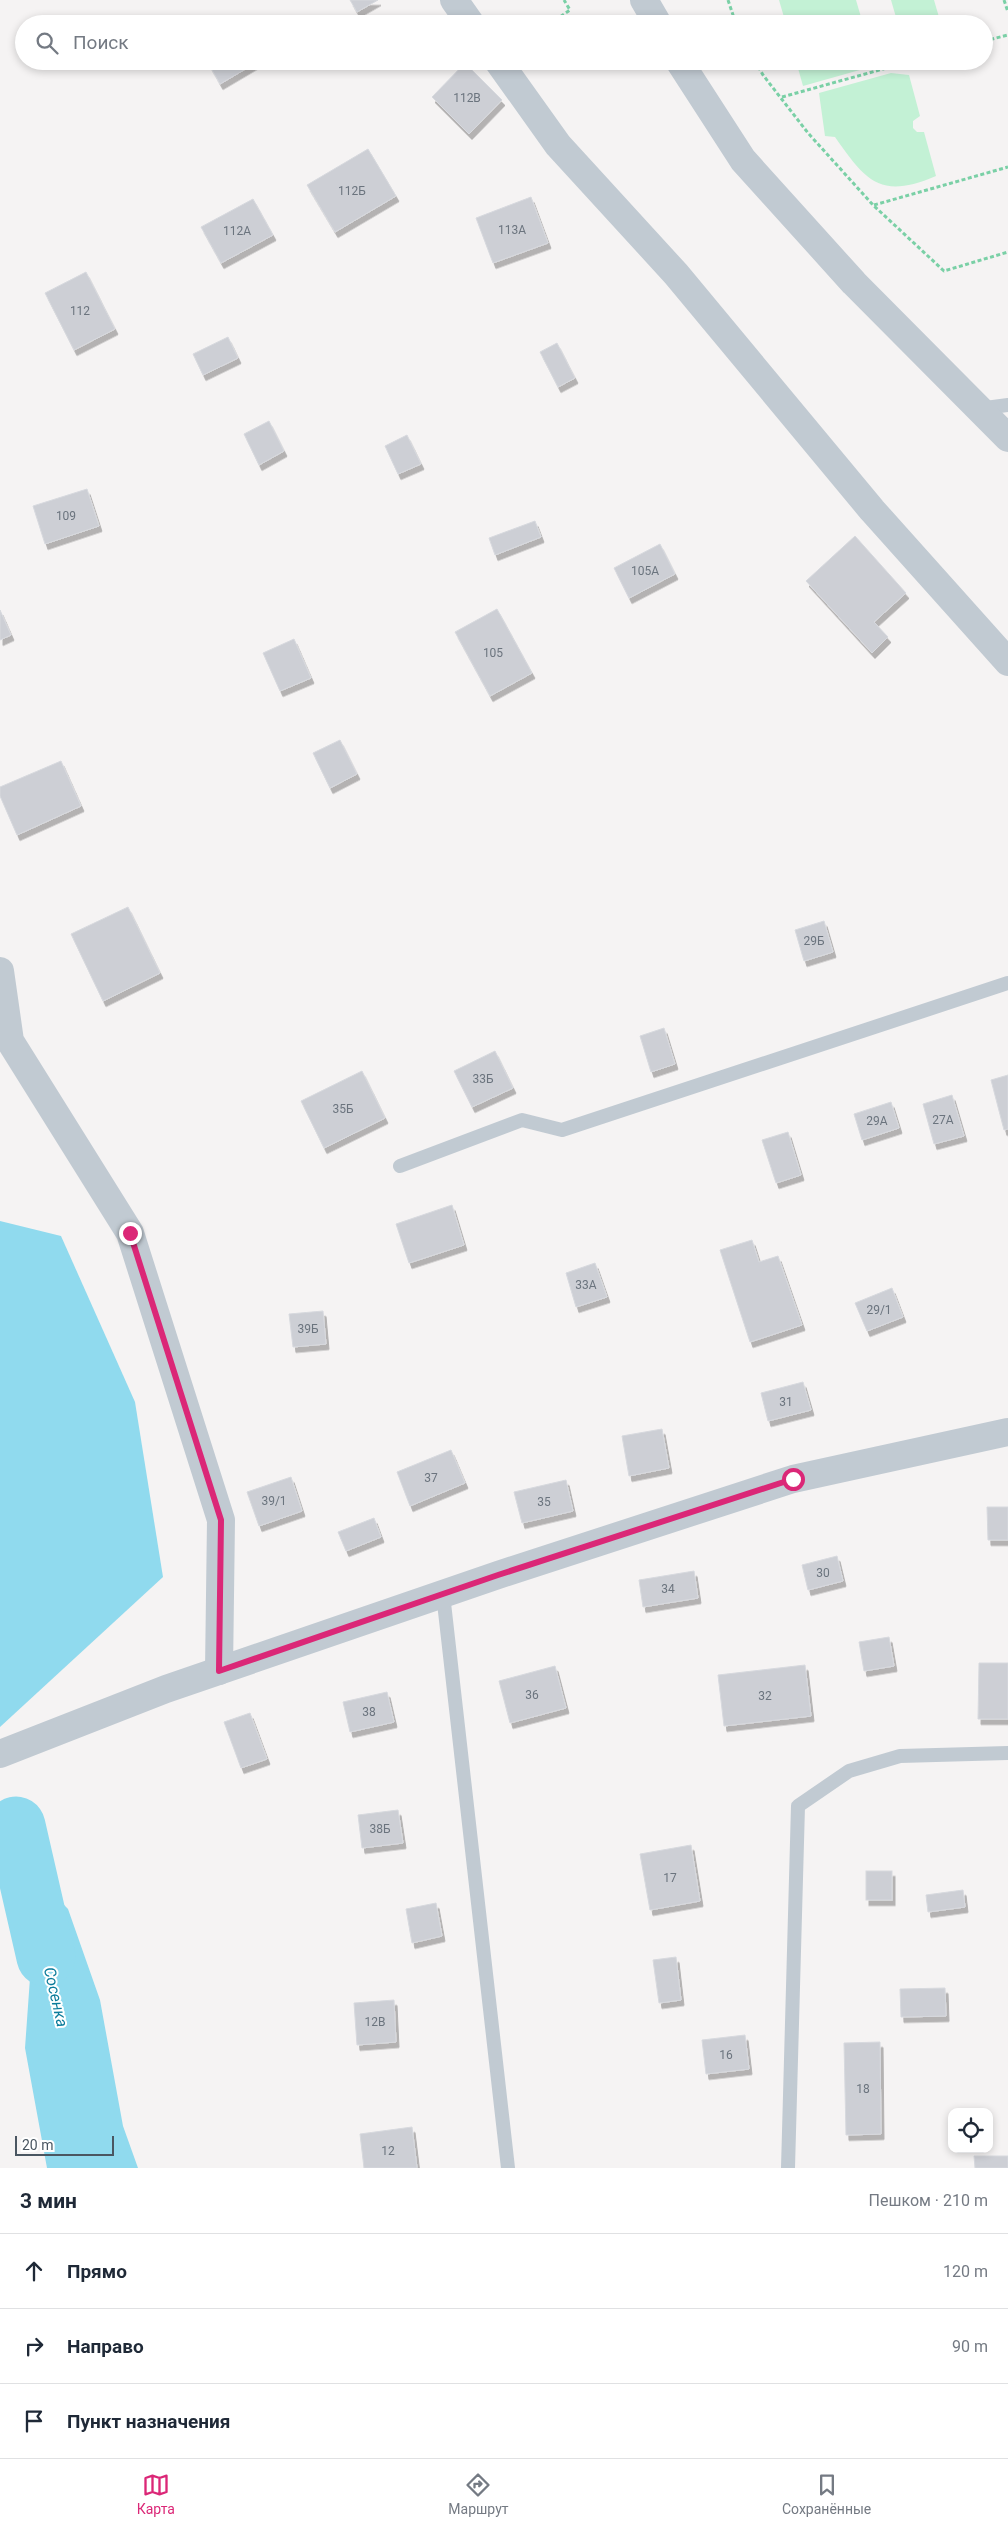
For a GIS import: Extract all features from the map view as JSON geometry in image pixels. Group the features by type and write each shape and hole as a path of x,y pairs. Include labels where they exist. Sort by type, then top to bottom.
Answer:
{"street":[{"path":"454,0 465,15"},
{"path":"644,0 653,15"},
{"path":"504,70 558,145 676,274 872,510 1008,662"},
{"path":"685,70 743,160 854,283 1008,438"},
{"path":"0,971 10,1041 130,1233 221,1520 219,1671"},
{"path":"0,1754 166,1689 443,1594 793,1479 1008,1432"}],"lane":[{"path":"978,409 1008,405"},
{"path":"400,1166 522,1120 562,1130 1008,983"},
{"path":"443,1594 508,2168"},
{"path":"788,2168 798,1806 849,1771 900,1756 1008,1753"}],"path":[{"path":"563,15 570,10 564,0"},
{"path":"728,0 733,15"},
{"path":"1004,0 1008,12"},
{"path":"993,39 1008,35"},
{"path":"760,70 808,133 873,205 944,271 1008,252"},
{"path":"782,97 880,70"},
{"path":"873,205 1008,167"}],"green space":[{"path":"779,0 856,0 860,15 783,15"},
{"path":"891,0 934,0 938,15 895,15"},
{"path":"799,70 860,70 803,86"},
{"path":"891,73 909,75 920,116 913,121 913,128 917,132 924,132 936,176 917,183 901,186 888,186 876,182 856,165 835,137 825,136 819,93"}],"water":[{"path":"0,1221 61,1236 135,1402 163,1577 0,1727"},
{"path":"37,1877 68,1909 100,2000 123,2126 138,2168 47,2168 25,2048 30,1978 13,1881"}],"building":[{"path":"350,0 378,0 357,12"},
{"path":"212,70 244,70 220,84"},
{"path":"458,70 472,70 502,100 469,134 432,97"},
{"path":"368,149 396,196 335,232 307,185"},
{"path":"531,197 548,243 493,263 476,218"},
{"path":"253,199 273,235 221,263 201,227"},
{"path":"86,272 115,329 74,350 45,293"},
{"path":"228,337 238,358 203,375 193,354"},
{"path":"557,343 575,378 558,387 540,352"},
{"path":"269,421 284,451 259,465 244,434"},
{"path":"407,435 421,464 398,474 385,446"},
{"path":"87,489 99,526 45,544 33,506"},
{"path":"535,521 541,537 495,555 489,538"},
{"path":"855,536 906,593 874,622 888,637 872,653 806,581"},
{"path":"660,544 675,574 629,598 614,568"},
{"path":"497,609 532,673 490,696 455,632"},
{"path":"0,610 11,635 0,640"},
{"path":"294,639 311,678 280,691 263,653"},
{"path":"340,740 357,774 330,788 313,753"},
{"path":"61,761 81,806 17,835 0,796 0,787"},
{"path":"128,907 160,973 103,1001 71,934"},
{"path":"824,921 833,952 804,961 795,930"},
{"path":"664,1028 675,1064 651,1072 640,1036"},
{"path":"495,1051 513,1088 472,1107 454,1071"},
{"path":"362,1071 385,1118 324,1148 301,1101"},
{"path":"1008,1075 1008,1129 1004,1130 991,1080"},
{"path":"952,1095 964,1136 934,1144 923,1104"},
{"path":"891,1102 899,1128 862,1140 854,1114"},
{"path":"788,1132 801,1175 776,1183 762,1140"},
{"path":"452,1205 464,1245 409,1263 396,1224"},
{"path":"752,1240 759,1262 778,1256 802,1325 750,1342 720,1250"},
{"path":"595,1263 607,1297 576,1307 566,1273"},
{"path":"892,1288 903,1317 867,1331 855,1303"},
{"path":"323,1311 326,1344 293,1347 289,1314"},
{"path":"803,1382 811,1410 768,1421 761,1393"},
{"path":"662,1429 669,1468 629,1476 622,1436"},
{"path":"451,1450 465,1483 410,1506 397,1472"},
{"path":"291,1477 302,1511 259,1526 247,1492"},
{"path":"566,1480 573,1511 522,1523 514,1492"},
{"path":"987,1507 1008,1507 1008,1540 988,1540"},
{"path":"374,1518 381,1537 346,1551 338,1532"},
{"path":"837,1556 843,1581 808,1590 802,1565"},
{"path":"694,1571 698,1598 643,1607 639,1580"},
{"path":"889,1637 894,1666 864,1671 859,1642"},
{"path":"979,1663 1008,1663 1008,1719 978,1719"},
{"path":"805,1665 811,1716 724,1726 718,1675"},
{"path":"555,1666 566,1708 510,1723 499,1681"},
{"path":"387,1692 394,1722 350,1732 343,1702"},
{"path":"250,1713 267,1759 241,1768 224,1722"},
{"path":"398,1810 403,1843 362,1848 358,1815"},
{"path":"691,1845 700,1901 650,1910 640,1854"},
{"path":"866,1871 892,1871 892,1900 866,1900"},
{"path":"963,1890 965,1907 928,1912 926,1895"},
{"path":"436,1903 442,1936 412,1943 406,1909"},
{"path":"676,1957 681,2000 659,2003 653,1960"},
{"path":"945,1988 946,2016 901,2017 900,1989"},
{"path":"394,2000 396,2042 357,2045 354,2003"},
{"path":"745,2035 749,2069 706,2074 702,2040"},
{"path":"880,2042 881,2134 846,2135 844,2043"},
{"path":"412,2127 417,2168 364,2168 360,2134"},
{"path":"974,2156 1008,2156 1008,2168 975,2168"}],"waterway":[{"name":"Сосенка","path":"16,1826 46,1957"}],"route":[{"path":"130,1233 221,1520 219,1671 498,1575 793,1479"}]}
